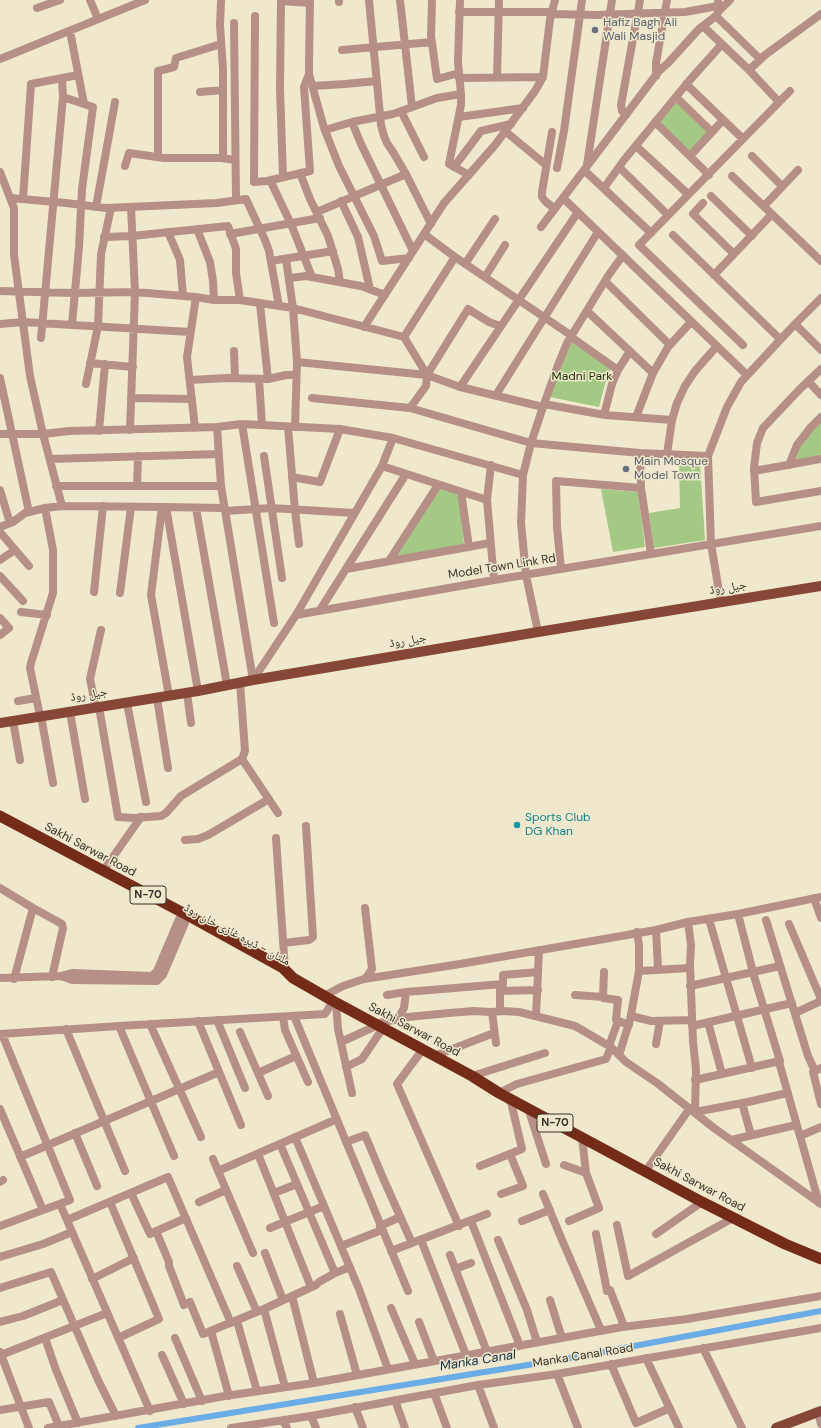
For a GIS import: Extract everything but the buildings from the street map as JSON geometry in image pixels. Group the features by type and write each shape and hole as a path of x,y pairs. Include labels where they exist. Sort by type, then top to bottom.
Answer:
{"highway":[{"name":"Sakhi Sarwar Road","path":"0,816 39,840 103,871 135,892 189,916 331,1000 423,1049 499,1093 645,1172 785,1244 821,1259"},
{"name":"ملتان - ڈیرہ غازی خان روڈ","path":"0,823 39,840 135,892 182,921 280,973 289,974"}],"main road":[{"name":"جیل روڈ","path":"0,723 187,693 253,680 538,632 821,586"},
{"path":"779,1427 819,1412"}],"street":[{"path":"37,8 60,0"},
{"path":"90,0 98,19"},
{"path":"0,59 98,19 125,4 145,0"},
{"path":"220,0 223,90 223,158"},
{"path":"369,0 381,125 387,143 406,174 431,224"},
{"path":"400,0 412,107"},
{"path":"432,0 432,42 437,79 459,76 543,77"},
{"path":"460,0 459,76 462,94 459,117 449,164 469,175"},
{"path":"497,77 499,0"},
{"path":"364,327 444,203 506,131 535,91 543,77 555,0"},
{"path":"557,168 564,131 582,0"},
{"path":"586,168 612,0"},
{"path":"626,115 622,111 621,105 640,0"},
{"path":"656,76 656,63 667,0"},
{"path":"541,227 659,71 703,26 717,8 730,0"},
{"path":"282,177 280,89 281,1 310,2 309,74 325,130 340,166 374,236 382,260 411,255"},
{"path":"459,12 499,11 580,15 685,12 717,8"},
{"path":"717,8 760,59"},
{"path":"749,70 760,59 821,14"},
{"path":"255,16 254,182 310,171 304,87 309,74"},
{"path":"234,23 236,200"},
{"path":"703,26 749,70 779,102"},
{"path":"70,31 84,104"},
{"path":"342,50 432,42"},
{"path":"158,157 158,71 174,67 176,58 222,44"},
{"path":"604,188 619,167 686,84 722,44"},
{"path":"23,199 32,84 78,75"},
{"path":"41,338 63,97 62,79"},
{"path":"313,86 377,81"},
{"path":"686,84 743,139"},
{"path":"200,92 223,90"},
{"path":"744,345 639,245 790,91"},
{"path":"325,130 352,122 401,111 437,98 462,94"},
{"path":"63,97 93,107 82,189 72,325"},
{"path":"676,97 712,132"},
{"path":"96,207 115,102"},
{"path":"459,117 523,108"},
{"path":"401,111 424,157"},
{"path":"690,156 723,120"},
{"path":"352,122 411,255"},
{"path":"655,122 709,175"},
{"path":"454,167 481,131 511,124"},
{"path":"506,131 546,165"},
{"path":"552,132 542,197 555,209"},
{"path":"636,146 688,194"},
{"path":"125,166 129,153 158,157 223,158 235,160"},
{"path":"752,156 782,186"},
{"path":"619,167 668,215"},
{"path":"586,168 604,188 651,233"},
{"path":"764,206 798,170"},
{"path":"0,172 14,208 14,255 30,376 43,434 62,506"},
{"path":"300,173 333,251 340,282"},
{"path":"230,234 290,224 319,215 341,201 406,174"},
{"path":"732,176 821,261"},
{"path":"270,180 312,277"},
{"path":"711,196 752,236"},
{"path":"11,198 111,208 216,204 246,199 265,240 271,261 279,306"},
{"path":"563,198 747,376"},
{"path":"341,201 358,237 370,289"},
{"path":"703,203 693,214 734,254"},
{"path":"130,430 135,292 131,207"},
{"path":"86,384 98,326 101,254 111,208"},
{"path":"460,387 578,212"},
{"path":"714,275 772,214"},
{"path":"465,264 495,219"},
{"path":"104,237 132,236 197,228 228,226 236,249 236,273 240,300"},
{"path":"197,228 210,262 214,300"},
{"path":"168,232 180,260 183,296"},
{"path":"496,395 598,232"},
{"path":"424,234 618,370"},
{"path":"673,235 780,339"},
{"path":"485,277 505,245"},
{"path":"271,261 333,251"},
{"path":"538,632 526,575 521,523 523,475 531,443 558,366 571,336 623,255"},
{"path":"404,337 455,257"},
{"path":"286,259 290,278 297,362 292,427 292,477 299,544"},
{"path":"290,278 306,276 340,282 361,286 385,295"},
{"path":"605,282 670,345"},
{"path":"0,291 74,293 135,292 214,300 240,300 293,308 404,337 427,375"},
{"path":"195,428 187,357 196,297"},
{"path":"721,603 711,544 708,456 727,406 741,382 780,339 821,298"},
{"path":"260,304 268,379"},
{"path":"410,408 426,386 427,375 468,309 489,322 500,326"},
{"path":"587,311 653,373"},
{"path":"0,324 22,322 190,332"},
{"path":"636,417 653,373 670,345 692,322"},
{"path":"795,324 821,350"},
{"path":"668,454 672,420 677,403 685,386 695,371 717,346"},
{"path":"234,351 235,378"},
{"path":"604,415 612,384 618,370 630,351"},
{"path":"297,362 427,375 460,387 544,406 604,415 672,420"},
{"path":"90,363 133,367"},
{"path":"99,430 105,364"},
{"path":"821,370 808,381 763,428 757,443 754,471 756,502 821,491"},
{"path":"190,380 235,378 268,379 286,375 296,375"},
{"path":"0,378 29,512"},
{"path":"259,379 262,425"},
{"path":"808,381 821,395"},
{"path":"132,398 192,400"},
{"path":"312,398 410,408 531,443 640,453 708,456"},
{"path":"789,465 798,445 811,427 821,417"},
{"path":"0,434 43,434 69,431 195,428 242,424 340,429 393,438 523,475"},
{"path":"242,424 274,623"},
{"path":"217,427 221,486 253,680"},
{"path":"292,477 320,482 340,429"},
{"path":"253,680 296,615 382,466 393,438"},
{"path":"640,453 641,488 651,554"},
{"path":"50,459 219,454"},
{"path":"137,486 138,456"},
{"path":"264,456 282,578"},
{"path":"754,471 821,459"},
{"path":"491,465 487,500 494,580"},
{"path":"382,466 487,500"},
{"path":"320,610 406,474"},
{"path":"561,569 557,527 556,481 641,488"},
{"path":"389,562 438,485"},
{"path":"56,486 221,486"},
{"path":"0,490 10,523"},
{"path":"461,492 468,547"},
{"path":"0,528 29,512 62,506 164,507 225,510 271,508 354,513"},
{"path":"94,592 103,506"},
{"path":"120,593 131,507"},
{"path":"164,507 198,691"},
{"path":"164,507 151,596 169,696"},
{"path":"45,508 53,558 53,594 30,668 53,783"},
{"path":"196,508 226,686"},
{"name":"Model Town Link Rd","path":"296,615 494,580 821,526"},
{"path":"0,532 29,566"},
{"path":"346,569 490,543"},
{"path":"0,560 15,550"},
{"path":"0,576 23,601"},
{"path":"22,612 47,615"},
{"path":"0,618 9,628 0,635"},
{"path":"101,630 90,679 98,707 118,817 161,816 166,813 181,796 242,759 245,751 240,683"},
{"path":"187,693 191,723"},
{"path":"18,701 36,698"},
{"path":"156,698 168,768"},
{"path":"127,702 146,802"},
{"path":"70,712 85,799"},
{"path":"13,721 20,760"},
{"path":"242,759 278,813"},
{"path":"185,840 198,839 208,835 269,798"},
{"path":"103,871 141,817"},
{"path":"283,943 309,940 313,937 306,826"},
{"path":"276,838 283,943 289,974"},
{"path":"0,888 60,922 63,926 52,977"},
{"path":"0,1226 70,1200 1,1034 325,1014 331,1000 343,986 366,978 467,963 637,932 656,930 688,922 738,914 817,897 821,918"},
{"path":"14,979 33,908"},
{"path":"365,908 372,969 366,978"},
{"path":"738,914 753,973 780,1061 787,1093 820,1204"},
{"path":"709,919 752,1068"},
{"path":"766,920 808,1056 818,1070 813,1072 821,1104"},
{"path":"0,978 14,979 52,977 73,974 110,978 152,976 157,973 164,964 182,921"},
{"path":"645,1172 692,1110 695,1080 690,986 691,945 688,922"},
{"path":"789,924 821,1000 795,1013"},
{"path":"656,930 658,969"},
{"path":"619,1055 629,1025 639,971 639,945 637,932"},
{"path":"536,1016 539,950"},
{"path":"690,986 780,966"},
{"path":"639,971 690,968"},
{"path":"496,1043 494,1033 496,1012 503,975 538,972"},
{"path":"603,997 604,972"},
{"path":"387,995 406,992 501,987 538,990"},
{"path":"397,1020 404,1008 406,992"},
{"path":"499,1093 517,1084 606,1058 618,1021 616,1020 618,1000 603,997 575,995"},
{"path":"331,1000 352,1093"},
{"path":"631,1016 650,1021 692,1023 708,1022 792,1004"},
{"path":"341,1042 378,1026 397,1020 474,1011 519,1012 574,1026 610,1047 626,1062 657,1083 730,1140 820,1204"},
{"path":"294,1016 408,1291"},
{"path":"283,1017 285,1030 308,1082"},
{"path":"217,1020 245,1088"},
{"path":"198,1021 241,1125"},
{"path":"618,1021 629,1025"},
{"path":"656,1044 660,1021"},
{"path":"708,1022 722,1074"},
{"path":"150,1024 201,1137"},
{"path":"119,1026 174,1156"},
{"path":"346,1067 362,1059 378,1026"},
{"path":"66,1029 125,1171"},
{"path":"240,1032 268,1096"},
{"path":"434,1056 494,1033"},
{"path":"423,1049 397,1084 459,1226"},
{"path":"472,1076 545,1053"},
{"path":"258,1073 296,1056"},
{"path":"695,1080 779,1062"},
{"path":"20,1157 219,1072"},
{"path":"692,1110 742,1103 787,1093"},
{"path":"480,1166 522,1149 510,1098"},
{"path":"742,1103 751,1135"},
{"path":"528,1108 546,1164"},
{"path":"1,1115 43,1210"},
{"path":"218,1171 336,1119"},
{"path":"730,1140 796,1125"},
{"path":"800,1136 821,1128"},
{"path":"75,1133 97,1186"},
{"path":"346,1142 365,1135 412,1243"},
{"path":"296,1137 350,1267 388,1369"},
{"path":"569,1221 599,1208 586,1173 582,1137"},
{"path":"280,1144 335,1273"},
{"path":"258,1154 311,1288"},
{"path":"501,1194 523,1186 510,1154"},
{"path":"212,1159 252,1253"},
{"path":"564,1165 586,1173"},
{"path":"67,1220 168,1177 234,1322 257,1392"},
{"path":"274,1193 297,1184"},
{"path":"200,1202 226,1190"},
{"path":"130,1193 151,1233 169,1262 168,1266 184,1305 190,1302 203,1334 311,1288 335,1273 350,1267"},
{"path":"543,1194 601,1330"},
{"path":"110,1202 159,1319 118,1338"},
{"path":"656,1234 702,1202"},
{"path":"60,1204 150,1411"},
{"path":"270,1228 324,1206"},
{"path":"522,1221 550,1210"},
{"path":"391,1251 487,1214"},
{"path":"341,1246 382,1228 400,1217"},
{"path":"151,1233 186,1218"},
{"path":"617,1225 628,1276 733,1218"},
{"path":"471,1221 520,1346"},
{"path":"0,1257 43,1244 72,1232"},
{"path":"596,1234 607,1291 610,1290 624,1326"},
{"path":"421,1240 466,1355"},
{"path":"498,1240 527,1310 537,1342"},
{"path":"265,1253 283,1300"},
{"path":"450,1255 487,1352"},
{"path":"92,1279 134,1258"},
{"path":"455,1269 471,1263"},
{"path":"237,1266 261,1310 286,1387"},
{"path":"0,1288 51,1272 98,1380 116,1416"},
{"path":"292,1296 314,1382"},
{"path":"48,1428 487,1352 624,1326 687,1319 821,1296"},
{"path":"0,1322 23,1316 63,1300"},
{"path":"550,1300 562,1338"},
{"path":"391,1308 415,1364"},
{"path":"29,1428 1,1355 107,1312"},
{"path":"340,1314 357,1375"},
{"path":"419,1322 434,1361"},
{"name":"Manka Canal Road","path":"231,1428 285,1424 311,1416 478,1384 557,1374 821,1328"},
{"path":"211,1331 228,1396"},
{"path":"44,1338 78,1423"},
{"path":"175,1338 202,1401"},
{"path":"704,1348 742,1428"},
{"path":"162,1355 184,1404"},
{"path":"646,1358 680,1428"},
{"path":"610,1364 636,1423 670,1408"},
{"path":"557,1374 578,1428"},
{"path":"478,1384 494,1428"},
{"path":"434,1393 447,1428"},
{"path":"395,1400 405,1428"},
{"path":"0,1410 49,1402 59,1426"},
{"path":"355,1407 362,1428"},
{"path":"819,1412 821,1424"},
{"path":"311,1416 316,1428"}],"green space":[{"path":"677,101 709,133 690,152 658,123"},
{"name":"Madni Park","path":"571,342 611,368 599,407 550,397"},
{"path":"821,421 821,456 796,460 800,446 810,432"},
{"path":"679,461 700,463 705,540 654,548 649,513 680,508"},
{"path":"439,488 459,493 464,545 395,556"},
{"path":"601,489 638,492 645,547 613,552"}],"waterway":[{"name":"Manka Canal","path":"138,1428 565,1359 821,1311"}],"place":[{"name":"Hafiz Bagh Ali Wali Masjid","path":"595,30"},
{"name":"Main Mosque Model Town","path":"626,469"},
{"name":"Sports Club DG Khan","path":"517,825"}]}
